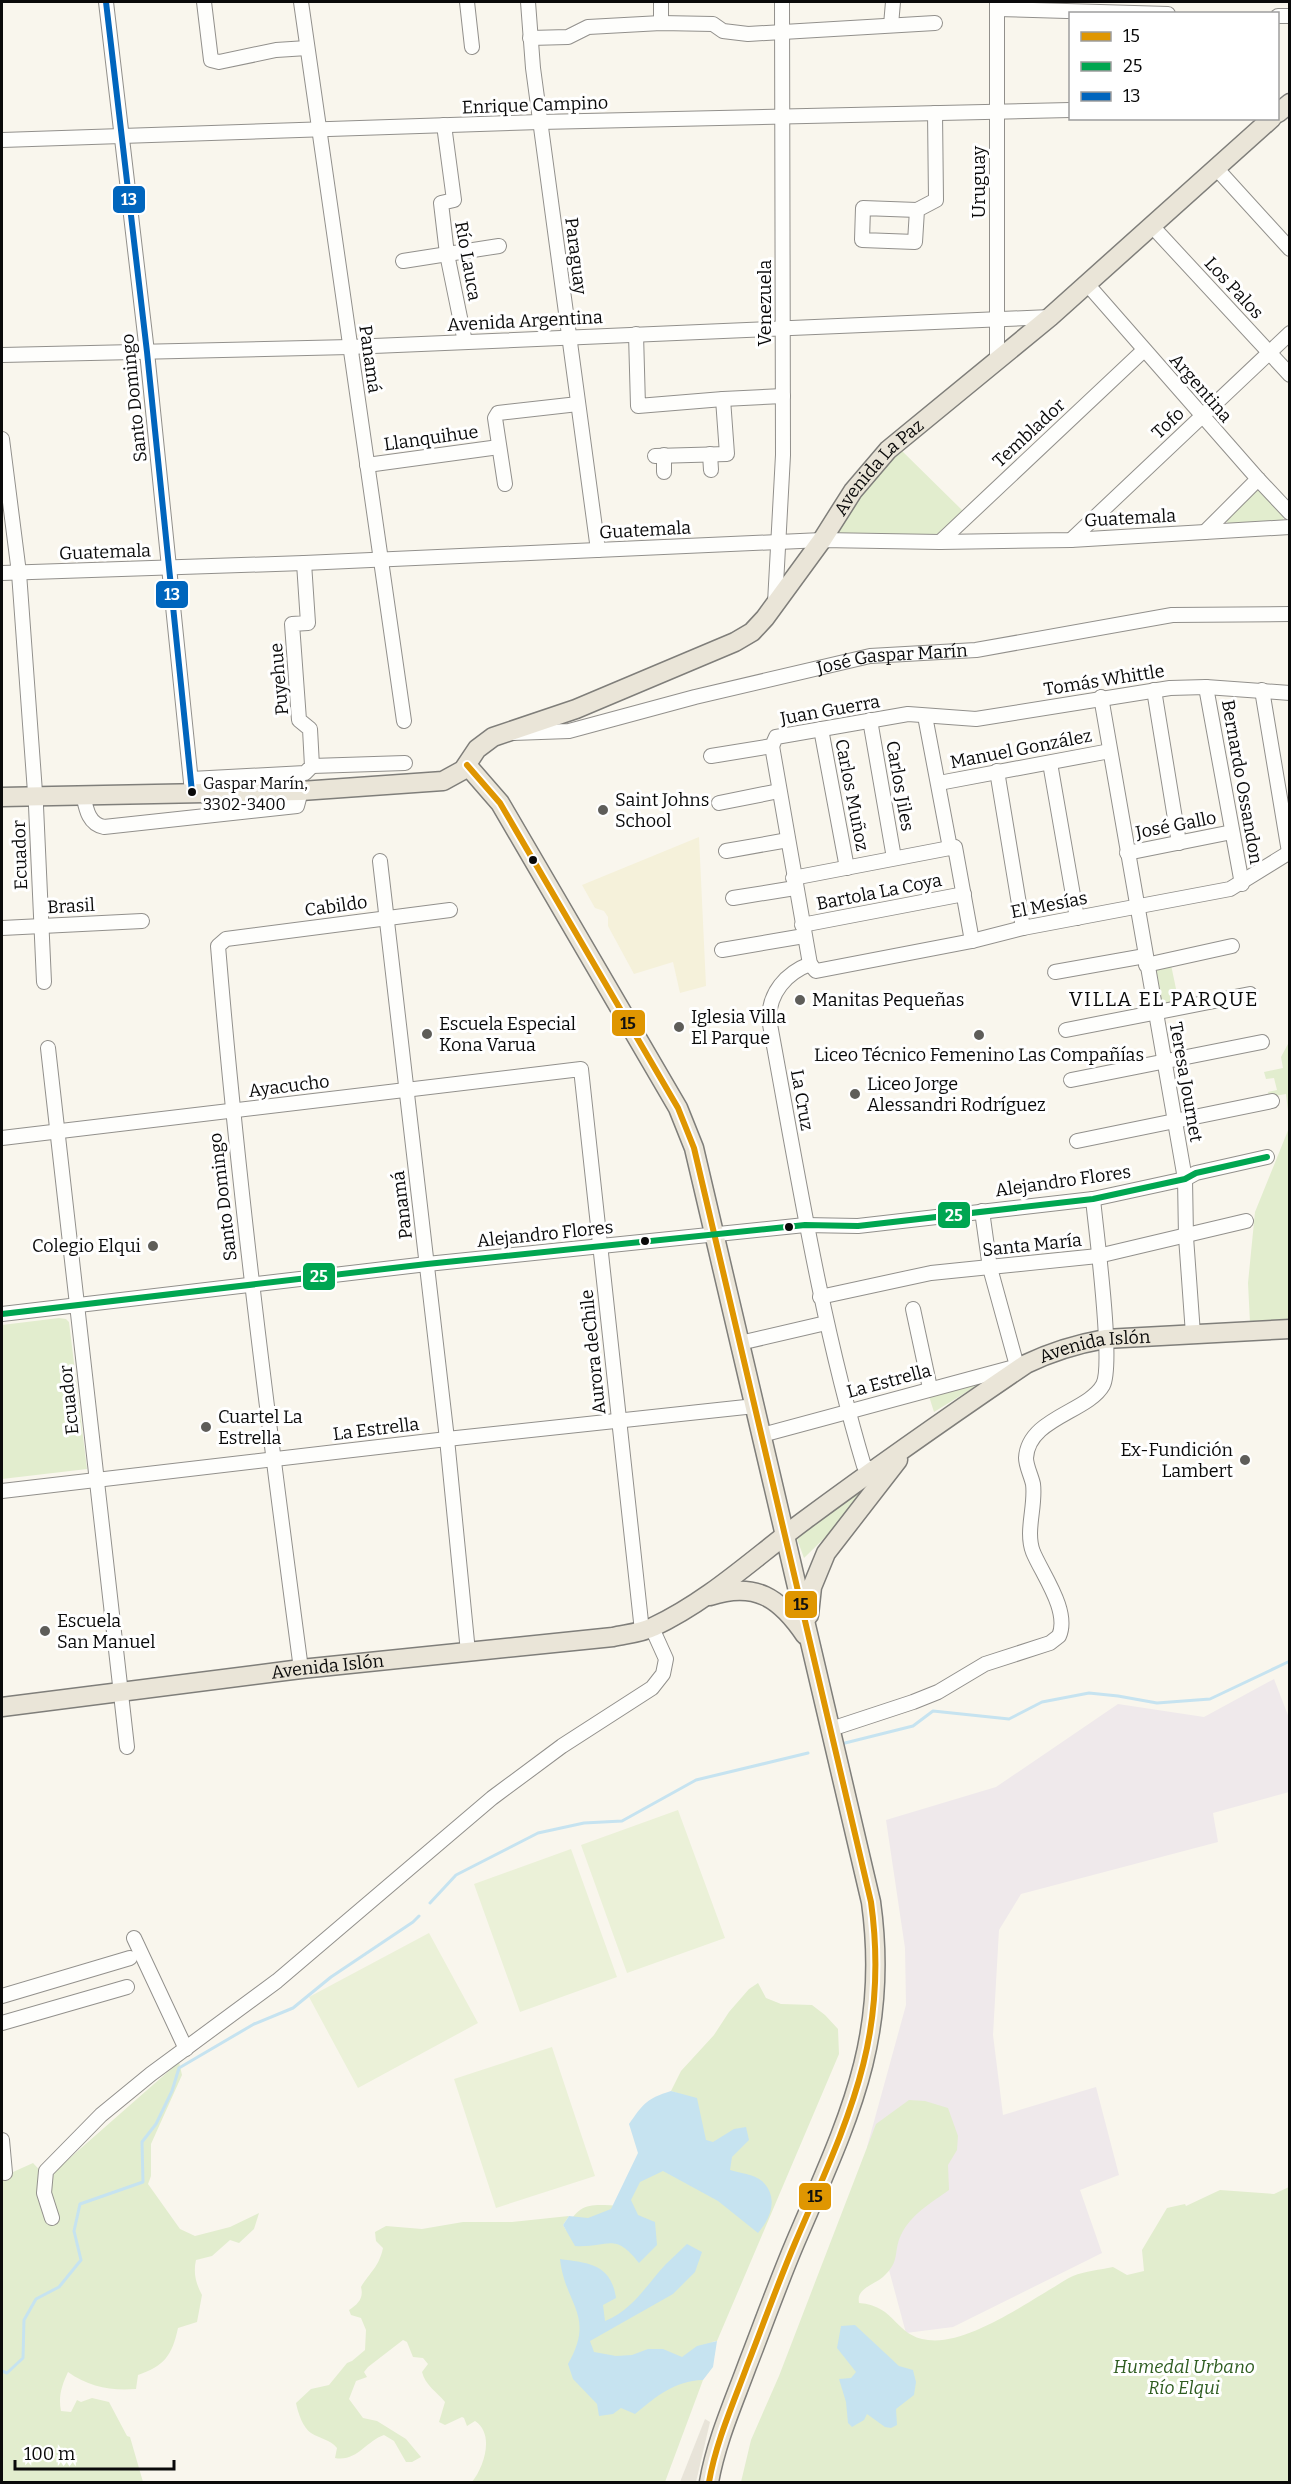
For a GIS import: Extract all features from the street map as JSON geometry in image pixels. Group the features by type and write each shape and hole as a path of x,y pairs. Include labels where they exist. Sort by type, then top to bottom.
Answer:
{"main road":[{"name":"Avenida La Paz","path":"467,765 477,749 501,732 586,705 735,642 759,625 822,540 853,491 888,450 1088,285 1270,120"},
{"path":"2,797 83,794 191,785 301,791 434,783 450,778 467,765 500,803 678,1108 699,1166 867,1880 874,1924 876,1990 871,2035 853,2104 790,2253 719,2442 709,2482"},
{"name":"Avenida Islón","path":"650,1628 869,1468 923,1434 1021,1365 1062,1349 1105,1339 1290,1329"},
{"path":"811,1642 810,1598 815,1578 826,1553 891,1468 923,1434"},
{"name":"Avenida Islón","path":"2,1707 301,1669 613,1637 650,1628 681,1614 703,1599 783,1529"},
{"path":"703,1599 738,1590 761,1594 784,1608 811,1642"}],"street":[{"name":"Santo Domingo","path":"106,2 147,352 191,785"},
{"path":"204,2 211,60 219,62 276,50 307,48"},
{"name":"Panamá","path":"301,2 404,721"},
{"path":"467,2 472,47"},
{"name":"Paraguay","path":"528,2 540,122 598,550"},
{"path":"661,2 661,23"},
{"name":"Venezuela","path":"775,603 783,396 782,2"},
{"path":"891,25 892,2"},
{"path":"997,5 1130,12"},
{"name":"Uruguay","path":"997,5 997,362"},
{"path":"530,38 568,38 588,27 661,23 713,24 723,31 748,34 935,23"},
{"name":"Enrique Campino","path":"2,140 540,122 1069,110"},
{"path":"916,210 915,242 862,240 863,208 916,210 936,200 935,113"},
{"name":"Río Lauca","path":"444,125 454,200 441,203 447,254 465,342"},
{"path":"1217,169 1290,249"},
{"name":"Los Palos","path":"1152,226 1290,375"},
{"path":"403,261 499,246"},
{"name":"Argentina","path":"1088,285 1290,513"},
{"name":"Avenida Argentina","path":"2,355 350,347 1050,317"},
{"name":"Tofo","path":"1071,540 1290,333"},
{"path":"636,334 638,406 783,396"},
{"name":"Temblador","path":"940,542 1144,350"},
{"path":"664,472 659,456 727,454 723,399"},
{"name":"Llanquihue","path":"505,484 495,418 498,413 578,404"},
{"name":"Ecuador","path":"2,439 19,573 35,796 44,982"},
{"name":"Llanquihue","path":"367,465 499,447"},
{"path":"710,454 711,470"},
{"path":"1205,532 1258,479"},
{"name":"Guatemala","path":"2,573 304,563 822,540 940,542 1071,540 1290,528"},
{"name":"Puyehue","path":"304,563 308,623 292,624 299,720 310,729 312,766"},
{"name":"José Gaspar Marín","path":"501,732 534,734 568,731 695,697 877,655 976,650 1172,615 1290,614"},
{"name":"Tomás Whittle","path":"925,716 976,719 1154,690 1206,687 1290,693"},
{"name":"Bernardo Ossandon","path":"1206,687 1242,884"},
{"path":"1154,690 1179,843"},
{"path":"1262,690 1289,852"},
{"name":"Teresa Journet","path":"1101,698 1185,1179 1186,1237 1193,1334"},
{"name":"Juan Guerra","path":"711,756 772,746 776,737 908,714 925,716"},
{"path":"925,716 972,941"},
{"name":"Carlos Jiles","path":"870,720 894,858"},
{"name":"Carlos Muñoz","path":"821,729 847,868"},
{"path":"772,746 794,883 810,964"},
{"name":"Manuel González","path":"939,783 1110,751"},
{"path":"191,785 305,773 312,766 405,763"},
{"path":"1050,763 1077,918"},
{"path":"997,771 1023,928"},
{"path":"83,794 90,819 97,825 104,826 297,806 301,791"},
{"path":"719,803 779,791"},
{"name":"José Gallo","path":"1127,853 1232,832"},
{"path":"726,851 788,840"},
{"path":"733,898 847,868 952,847"},
{"name":"El Mesías","path":"810,964 816,971 972,941 1023,928 1230,889 1242,884 1289,852"},
{"name":"Panamá","path":"380,861 447,1438 468,1652"},
{"name":"Bartola La Coya","path":"722,950 964,894"},
{"name":"Cabildo","path":"226,939 450,910"},
{"name":"Brasil","path":"2,928 142,921"},
{"name":"Santo Domingo","path":"226,939 218,946 231,1111 301,1669"},
{"path":"1055,972 1232,946"},
{"name":"La Cruz","path":"810,964 794,970 780,984 769,1007 769,1019 820,1297 848,1411 869,1468"},
{"path":"1066,1030 1156,1014 1250,993"},
{"path":"1071,1080 1262,1042"},
{"name":"Ecuador","path":"48,1048 128,1748"},
{"name":"Ayacucho","path":"2,1138 581,1069"},
{"name":"Aurora deChile","path":"186,2049 277,1981 492,1798 562,1746 652,1688 663,1674 666,1659 650,1628 619,1421 581,1069"},
{"path":"1077,1141 1272,1101"},
{"name":"Alejandro Flores","path":"2,1314 427,1264 600,1248 805,1225 858,1226 1093,1199 1185,1179 1196,1173 1267,1157"},
{"path":"831,1729 938,1692 985,1664 1050,1643 1059,1636 1061,1624 1056,1600 1031,1545 1033,1491 1026,1456 1032,1442 1046,1426 1092,1396 1102,1386 1107,1370 1093,1199"},
{"path":"982,1211 990,1268 1021,1365"},
{"name":"Santa María","path":"820,1297 931,1273 1098,1256 1246,1221"},
{"path":"913,1308 930,1388"},
{"path":"740,1343 826,1323"},
{"name":"La Estrella","path":"762,1436 930,1388 1021,1365"},
{"name":"La Estrella","path":"2,1491 447,1438 755,1406"},
{"path":"52,2218 44,2193 46,2171 101,2115 186,2049 134,1938"},
{"path":"2,1996 130,1958"},
{"path":"84,1971 92,1997"},
{"path":"2,2023 127,1987"},
{"path":"2,2140 5,2173"}],"shaded area":[{"path":"699,837 706,986 680,993 673,962 634,974 608,926 608,917 604,911 595,908 582,885"},
{"path":"1274,1679 1289,1718 1289,1792 1213,1813 1218,1842 1021,1894 999,1930 993,2035 1003,2115 1096,2087 1119,2175 1080,2190 1102,2253 953,2327 906,2333 889,2270 867,2147 906,2005 905,1948 886,1820 996,1787 1118,1704 1204,1717"},
{"path":"705,2419 710,2422 696,2482 680,2482"}],"green space":[{"path":"900,449 963,511 935,536 830,537 869,477"},
{"path":"1255,490 1262,492 1284,516 1283,521 1230,525 1226,521"},
{"path":"1170,960 1180,1008 1156,1014 1146,965"},
{"path":"1289,1042 1289,1120 1286,1094 1269,1097 1268,1092 1277,1090 1274,1078 1266,1079 1264,1072 1283,1068 1281,1057"},
{"path":"1289,1128 1289,1320 1250,1323 1248,1283 1255,1212"},
{"path":"59,1318 69,1322 87,1469 2,1479 2,1325"},
{"path":"986,1380 934,1412 928,1393"},
{"path":"865,1493 855,1508 804,1558 797,1539 838,1505 856,1495"},
{"path":"678,1810 725,1938 627,1973 581,1845"},
{"path":"571,1849 617,1977 520,2012 474,1884"},
{"path":"429,1933 478,2023 358,2088 309,1997"},
{"path":"758,1983 766,1998 781,2004 812,2005 825,2015 838,2029 839,2054 717,2341 712,2342 699,2380 703,2380 665,2482 472,2482 486,2451 485,2434 475,2421 467,2426 462,2417 445,2425 439,2422 445,2402 428,2385 424,2377 422,2372 428,2364 423,2358 413,2357 407,2342 403,2340 368,2367 364,2372 367,2377 356,2381 349,2399 363,2418 377,2421 406,2439 421,2457 412,2462 406,2462 394,2441 384,2435 349,2457 335,2458 337,2448 308,2431 301,2420 296,2403 311,2389 329,2385 347,2363 365,2350 366,2330 361,2318 351,2315 349,2310 360,2300 361,2287 377,2265 381,2255 383,2248 376,2241 375,2232 386,2226 422,2229 463,2222 512,2222 569,2216 563,2225 566,2230 576,2213 588,2206 622,2206 677,2093 671,2091 681,2071 714,2035 729,2012 749,1989"},
{"path":"552,2047 595,2176 496,2208 454,2079"},
{"path":"179,2062 182,2075 151,2144 151,2176 148,2184 180,2229 195,2236 230,2227 259,2213 254,2229 239,2243 230,2240 212,2256 196,2260 196,2278 202,2295 197,2322 178,2328 173,2346 166,2359 154,2368 138,2375 136,2389 100,2387 68,2372 60,2395 61,2411 71,2412 77,2400 81,2402 92,2398 109,2402 127,2436 130,2437 143,2482 2,2482 2,2177 33,2163 51,2182 55,2171"},
{"name":"Humedal Urbano Río Elqui","path":"909,2100 925,2101 948,2108 958,2136 957,2150 948,2165 949,2190 910,2221 901,2235 896,2256 889,2271 863,2290 859,2303 881,2309 908,2333 928,2340 958,2337 991,2324 1078,2274 1113,2267 1127,2275 1144,2271 1142,2250 1167,2208 1185,2204 1186,2206 1220,2190 1274,2194 1289,2187 1289,2482 741,2482 751,2440 779,2376 876,2124"}],"water":[{"path":"671,2091 697,2098 706,2140 713,2142 734,2129 746,2127 749,2140 732,2157 730,2170 755,2177 767,2187 772,2201 763,2227 758,2233 718,2201 663,2171 640,2182 631,2200 638,2215 655,2222 657,2245 639,2263 617,2244 575,2246 563,2225 569,2216 588,2218 611,2209 638,2153 629,2124 646,2103"},
{"path":"687,2244 702,2252 695,2272 673,2294 590,2341 594,2352 616,2356 632,2355 648,2349 663,2349 682,2357 697,2346 717,2341 713,2367 703,2380 675,2386 635,2414 621,2408 613,2414 599,2416 597,2404 573,2379 568,2364 576,2347 579,2321 563,2275 560,2259 597,2267 609,2278 616,2298 603,2305 605,2321 632,2303"},
{"path":"855,2325 899,2366 913,2370 916,2382 914,2395 896,2409 897,2425 891,2428 885,2427 867,2414 864,2420 852,2427 848,2423 846,2402 839,2379 851,2378 856,2372 837,2348 841,2326"}],"waterway":[{"path":"841,1744 913,1726 933,1711 1009,1719 1042,1702 1089,1693 1157,1703 1210,1699 1290,1661"},
{"path":"430,1903 456,1875 538,1833 584,1823 622,1821 696,1780 808,1753"},
{"path":"2,2371 7,2373 23,2358 24,2320 36,2299 59,2287 81,2260 74,2231 80,2204 143,2182 142,2142 156,2124 172,2091 179,2068 254,2024 293,2008 331,1977 419,1916"}],"transit line":[{"name":"13","path":"106,2 147,352 192,792"},
{"name":"15","path":"467,765 500,803 678,1108 694,1148 871,1902 875,1951 874,1996 869,2038 860,2078 847,2118 783,2273 731,2409 716,2452 709,2482"},
{"name":"25","path":"2,1314 427,1264 805,1225 858,1226 1093,1199 1185,1179 1196,1173 1267,1157"}],"place":[{"name":"Gaspar Marín, 3302-3400","path":"192,792"},
{"name":"Saint Johns School","path":"603,810"},
{"name":"Manitas Pequeñas","path":"800,1000"},
{"name":"Iglesia Villa El Parque","path":"679,1027"},
{"name":"Escuela Especial Kona Varua","path":"427,1034"},
{"name":"Liceo Técnico Femenino Las Compañías","path":"979,1035"},
{"name":"Liceo Jorge Alessandri Rodríguez","path":"855,1094"},
{"name":"Colegio Elqui","path":"153,1246"},
{"name":"Cuartel La Estrella","path":"206,1427"},
{"name":"Ex-Fundición Lambert","path":"1245,1460"},
{"name":"Escuela San Manuel","path":"45,1631"}],"district":[{"name":"VILLA EL PARQUE","path":"1164,999"}]}
